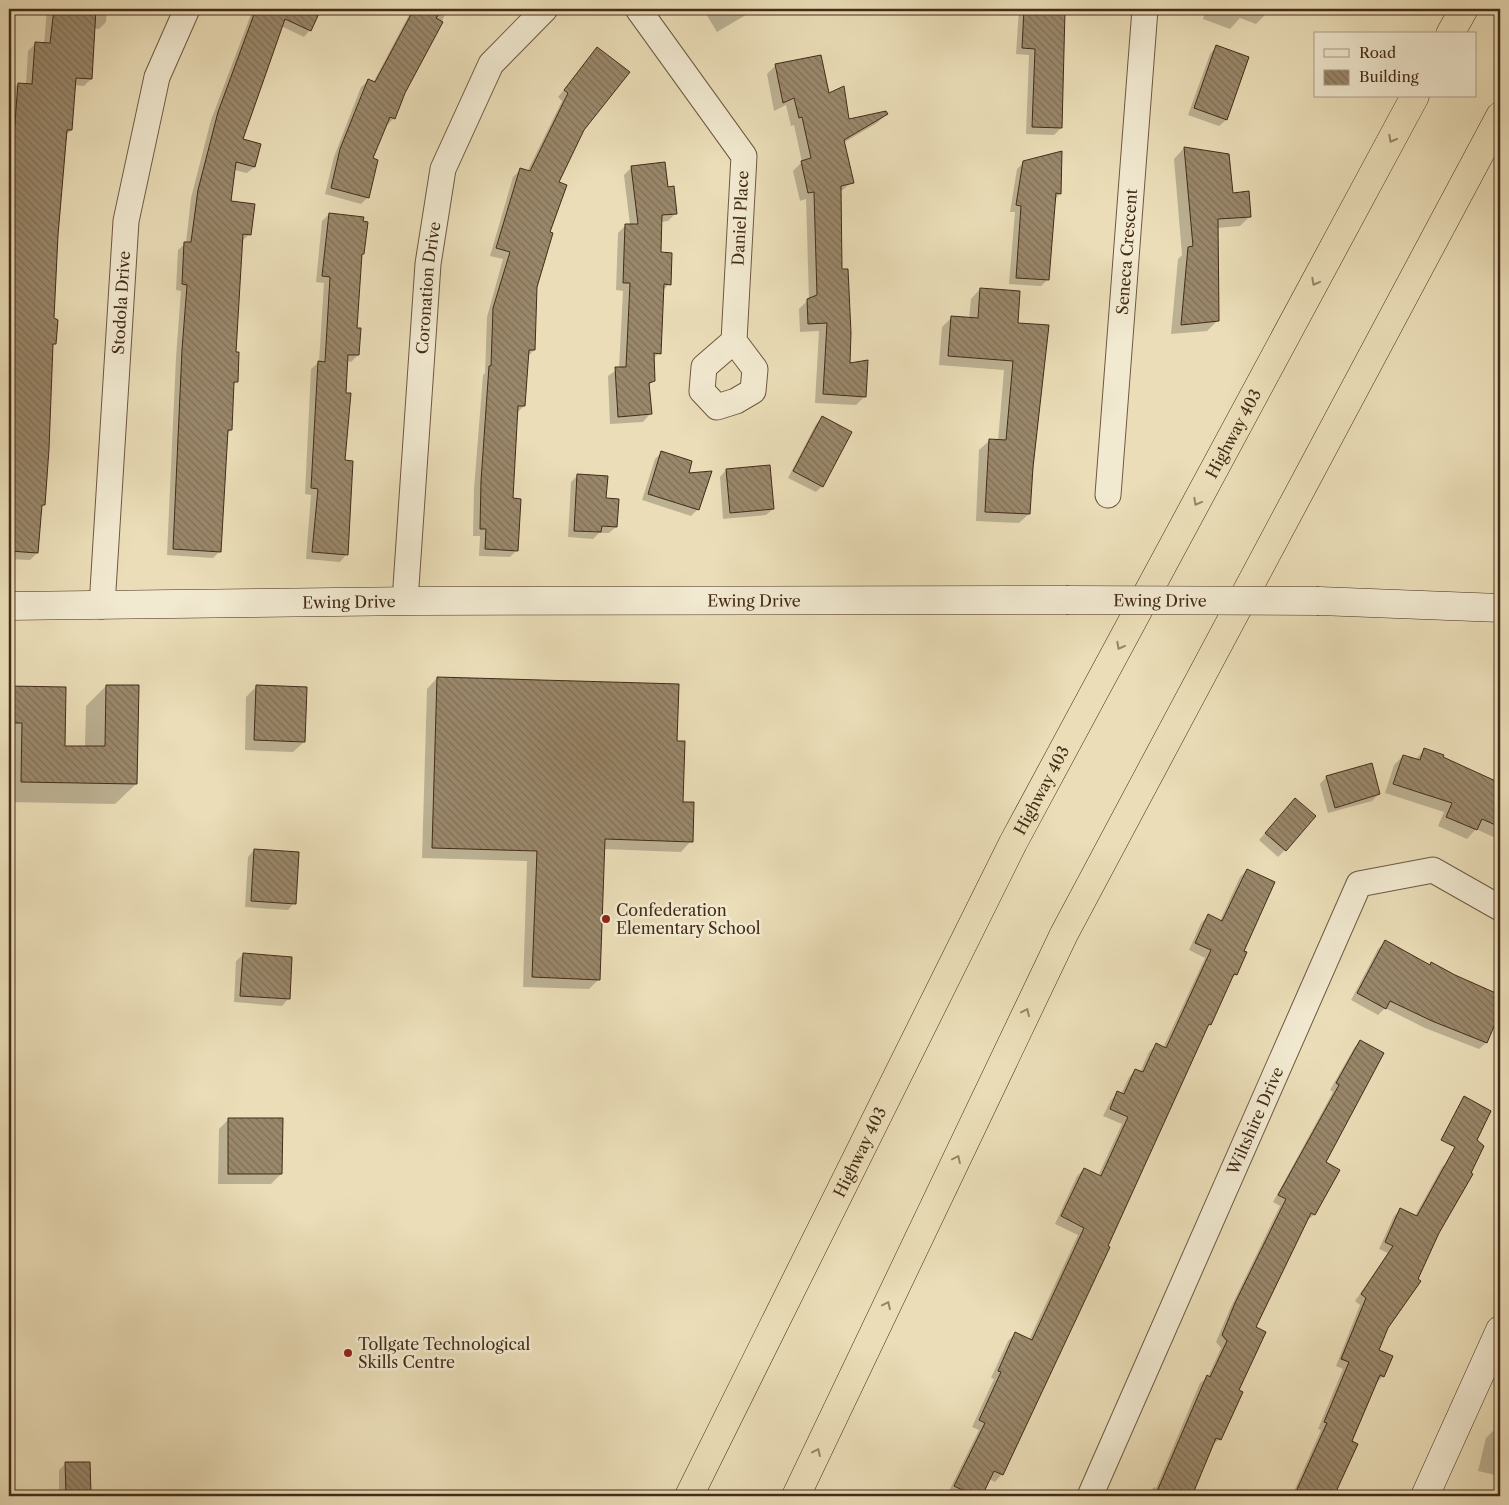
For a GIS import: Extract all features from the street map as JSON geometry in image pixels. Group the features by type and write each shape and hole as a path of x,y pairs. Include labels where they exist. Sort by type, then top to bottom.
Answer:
{"highway":[{"path":"1451,32 1464,9"},
{"name":"Highway 403","path":"689,1496 1013,843 1414,98"},
{"path":"796,1496 1064,934 1500,116"}],"street":[{"name":"Stodola Drive","path":"102,606 126,221 157,77 186,9"},
{"name":"Coronation Drive","path":"405,601 428,264 443,169 491,64 546,9"},
{"name":"Daniel Place","path":"638,9 744,156 734,341"},
{"name":"Seneca Crescent","path":"1108,495 1145,9"},
{"name":"Ewing Drive","path":"9,606 405,601 1066,600 1319,601 1500,608"},
{"name":"Wiltshire Drive","path":"1090,1496 1359,884 1434,870 1500,908"},
{"path":"1424,1496 1500,1330"}],"building":[{"path":"54,9 96,9 92,79 76,78 72,130 67,130 58,235 54,318 58,320 56,344 53,344 45,505 42,505 38,553 9,551 9,135 14,135 18,83 32,84 35,42 50,43"},
{"path":"256,9 321,9 311,31 285,19 243,139 261,144 255,167 236,162 231,201 255,204 251,235 243,234 236,352 239,352 238,382 234,382 232,430 228,430 221,552 173,549 182,350 187,285 182,284 184,242 191,242 198,190 218,112"},
{"path":"414,9 444,9 436,18 443,22 405,93 395,119 390,117 373,158 378,160 369,198 331,188 340,149 368,79 375,82"},
{"path":"1024,9 1065,11 1062,128 1032,127 1035,49 1022,48"},
{"path":"1216,45 1249,57 1227,120 1194,108"},
{"path":"597,47 630,72 584,130 559,182 567,185 550,232 553,233 537,287 535,350 529,350 525,406 518,406 513,498 521,499 518,551 485,549 486,529 480,529 481,481 489,366 491,366 493,308 510,252 496,248 520,168 530,171 568,93 564,90"},
{"path":"821,55 829,93 844,86 849,119 886,111 888,114 844,140 854,183 841,186 842,269 848,269 851,333 850,363 868,360 866,397 823,394 827,323 808,324 807,299 817,295 814,192 808,193 801,161 811,158 802,117 799,118 794,98 783,103 775,64"},
{"path":"1184,147 1229,154 1233,193 1249,191 1251,217 1218,219 1219,321 1181,325 1188,247 1193,246"},
{"path":"1062,151 1061,194 1056,193 1049,280 1016,278 1021,206 1016,205 1023,161"},
{"path":"665,162 668,187 674,186 677,214 662,215 661,252 672,253 671,285 664,284 661,354 654,353 655,381 649,383 652,414 618,417 615,367 626,367 630,283 623,283 625,224 638,224 631,166"},
{"path":"329,213 364,217 363,221 368,222 364,254 362,254 357,328 361,328 359,355 348,355 346,393 351,393 345,460 353,461 348,555 312,552 318,489 311,488 318,361 325,362 330,277 322,276"},
{"path":"980,288 1020,291 1018,323 1049,325 1033,467 1030,514 985,512 989,439 1006,440 1013,361 948,356 951,316 978,318"},
{"path":"822,416 852,432 823,487 793,471"},
{"path":"661,451 692,461 689,473 712,471 699,510 648,494"},
{"path":"770,465 774,509 730,513 726,469"},
{"path":"577,474 608,476 606,498 619,499 617,527 602,526 601,532 574,531"},
{"path":"437,677 679,684 677,741 685,741 683,802 694,802 693,842 605,839 600,980 532,977 537,851 432,848"},
{"path":"106,685 139,685 137,784 21,782 22,723 9,723 9,686 66,687 65,746 105,746"},
{"path":"256,685 307,687 305,742 254,740"},
{"path":"1424,748 1444,755 1443,757 1500,783 1500,827 1482,819 1477,830 1446,817 1452,803 1393,784 1403,755 1420,760"},
{"path":"1372,763 1380,794 1335,808 1326,776"},
{"path":"1295,798 1316,816 1286,851 1265,833"},
{"path":"254,849 299,852 296,904 251,901"},
{"path":"1247,869 1275,882 1244,951 1247,952 1237,975 1234,974 1211,1025 1209,1024 1108,1246 1110,1247 1003,1475 994,1471 982,1496 975,1496 954,1486 985,1423 979,1420 1001,1372 998,1371 1015,1332 1032,1340 1084,1228 1061,1216 1084,1168 1101,1176 1128,1117 1110,1109 1117,1091 1124,1094 1135,1069 1143,1072 1156,1043 1166,1048 1211,950 1195,943 1208,914 1222,921"},
{"path":"1385,940 1430,965 1431,962 1500,995 1500,1012 1487,1043 1432,1021 1390,1001 1386,1009 1357,993"},
{"path":"243,953 292,957 290,999 240,996"},
{"path":"1360,1040 1384,1053 1326,1162 1340,1170 1315,1215 1311,1213 1256,1327 1266,1332 1239,1390 1243,1392 1221,1440 1216,1438 1192,1496 1155,1496 1207,1375 1210,1377 1227,1341 1222,1335 1235,1303 1286,1199 1278,1195 1339,1085 1336,1083"},
{"path":"1464,1096 1491,1111 1477,1140 1484,1146 1471,1173 1473,1174 1439,1233 1418,1279 1421,1281 1388,1328 1379,1350 1393,1356 1384,1377 1380,1375 1352,1441 1358,1444 1334,1496 1294,1496 1327,1423 1324,1422 1349,1362 1341,1359 1366,1298 1361,1294 1393,1246 1385,1242 1400,1208 1417,1216 1455,1147 1441,1140"},
{"path":"228,1118 283,1118 282,1174 228,1174"},
{"path":"65,1462 90,1462 91,1494 66,1494"}],"place":[{"name":"Confederation Elementary School","path":"606,919"},
{"name":"Tollgate Technological Skills Centre","path":"348,1353"}]}
